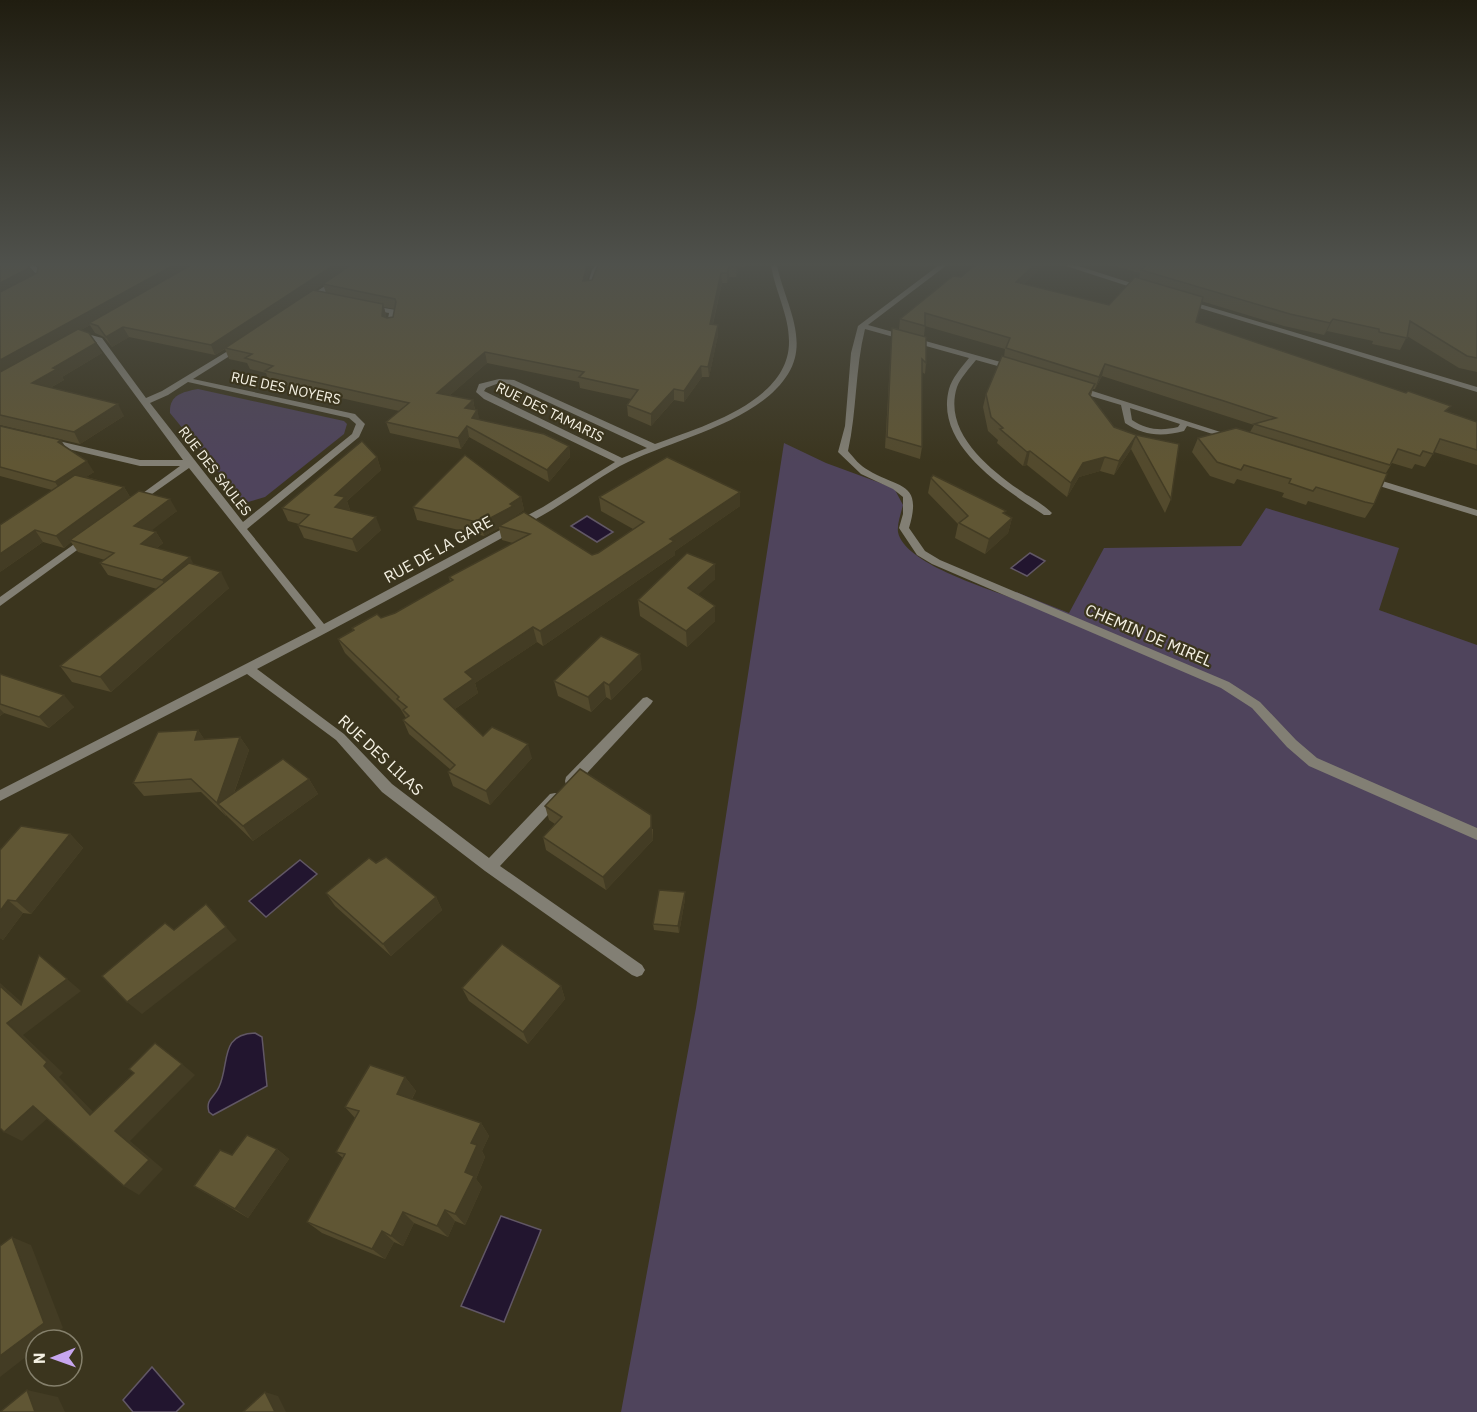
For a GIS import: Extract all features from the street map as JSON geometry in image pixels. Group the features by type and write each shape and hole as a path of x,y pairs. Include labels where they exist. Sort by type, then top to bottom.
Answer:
{"street":[{"path":"73,340 90,331"},
{"name":"RUE DE LA GARE","path":"0,796 322,630 546,509 622,462 713,425 742,409 769,391 785,373 793,331"},
{"name":"CHEMIN DE MIREL","path":"861,331 855,353 849,426 843,452 866,474 890,482 907,494 910,509 904,528 921,553 1006,594 1226,685 1260,708 1297,751 1313,762 1477,834"},
{"path":"880,331 1017,370"},
{"path":"1283,331 1477,390"},
{"name":"RUE DES SAULES","path":"83,334 99,340 190,463 322,630"},
{"path":"146,401 188,380 247,341"},
{"path":"974,357 952,391 951,414 958,434 972,455 992,474 1047,513"},
{"name":"RUE DES NOYERS","path":"188,380 352,416 361,424 356,435 242,528"},
{"name":"RUE DES TAMARIS","path":"622,462 487,397 480,392 482,386 499,381 511,382 656,448"},
{"path":"1071,387 1241,440"},
{"path":"1125,404 1128,421 1144,431 1169,433 1180,429 1185,422"},
{"path":"36,439 140,463 190,463"},
{"path":"125,510 190,463"},
{"path":"1354,475 1477,513"},
{"path":"0,602 98,530"},
{"name":"RUE DES LILAS","path":"248,669 340,737 387,788 490,867 638,970"},
{"path":"490,867 647,701"}],"shaded area":[{"path":"198,389 344,421 347,424 344,434 265,497 248,502 238,496 170,413 174,398 182,393"},
{"path":"784,443 826,463 894,488 903,505 898,532 903,543 914,554 929,564 1012,598 1016,592 1069,613 1104,548 1241,546 1266,508 1399,548 1379,610 1477,645 1477,1412 621,1412 696,1008"},
{"path":"587,516 613,532 597,542 571,526"},
{"path":"1030,553 1045,561 1027,576 1011,568"},
{"path":"300,860 317,874 266,917 249,901"},
{"path":"255,1033 262,1037 267,1086 213,1115 209,1112 208,1104 219,1087 231,1044 244,1035"},
{"path":"501,1216 541,1230 504,1322 461,1306"},
{"path":"152,1367 184,1404 176,1412 133,1412 123,1400"}],"building":[{"path":"0,331 53,331 0,360"},
{"path":"75,331 83,331 89,333 96,343 32,383 118,404 74,432 0,415 0,372"},
{"path":"102,331 116,331 106,337"},
{"path":"142,331 233,331 211,345"},
{"path":"251,331 717,331 708,367 701,366 684,391 674,389 651,414 627,405 638,390 579,377 584,372 485,352 437,393 473,400 465,408 477,410 472,418 544,434 569,446 547,470 467,426 458,438 386,422 409,403 265,371 273,366 245,358 252,354 225,348"},
{"path":"892,331 903,331 926,337 926,363 922,359 922,447 887,437"},
{"path":"986,331 1222,331 1451,406 1445,411 1477,422 1477,450 1440,439 1433,454 1423,451 1420,456 1398,449 1390,465 1254,424 1276,418 1105,364 1099,377 1006,348 1010,338"},
{"path":"1379,331 1408,331 1407,338"},
{"path":"1426,331 1477,331 1477,358 1467,356"},
{"path":"1002,356 1095,384 1089,394 1114,427 1136,435 1179,444 1171,499 1136,436 1119,461 1105,457 1083,463 1071,483 1030,451 1027,452 1000,429 1003,428 991,417 986,394"},
{"path":"0,426 61,440 58,442 87,461 55,482 0,467"},
{"path":"1236,428 1387,474 1374,504 1316,487 1313,491 1289,483 1291,479 1244,465 1241,470 1217,462 1198,438"},
{"path":"362,441 377,457 335,495 345,497 335,507 376,517 352,539 298,525 309,515 282,508"},
{"path":"465,455 521,497 510,504 513,506 481,523 413,507"},
{"path":"667,457 740,492 670,539 674,541 540,631 533,627 465,672 473,679 444,699 483,736 492,727 528,744 486,791 448,772 455,765 403,720 409,716 403,710 407,707 397,699 399,697 338,639 377,614 381,618 395,613 453,580 449,577 530,534 499,526 524,512 592,555 598,553 644,522 599,497"},
{"path":"75,475 124,487 56,536 35,530 0,554 0,525"},
{"path":"933,475 1006,511 1003,513 1012,518 989,539 959,523 968,516 931,478"},
{"path":"139,491 170,499 134,526 156,532 141,544 190,557 162,580 100,563 114,553 70,540"},
{"path":"687,553 715,564 688,588 715,606 686,631 638,600"},
{"path":"189,563 221,572 100,677 60,666"},
{"path":"601,636 640,654 609,685 604,682 588,697 554,681"},
{"path":"0,674 64,695 39,717 0,704"},
{"path":"198,730 195,740 240,737 217,803 191,779 133,783 158,732"},
{"path":"283,759 309,779 243,826 218,804"},
{"path":"580,769 651,815 651,827 603,877 543,837 562,817 545,806"},
{"path":"21,826 70,834 16,901 8,900 0,911 0,850"},
{"path":"386,857 436,897 383,944 326,893 369,858 376,863"},
{"path":"659,890 685,892 678,926 653,924"},
{"path":"206,904 226,927 127,1002 102,976 165,923 174,930"},
{"path":"502,944 561,986 523,1032 462,988"},
{"path":"39,955 67,979 7,1023 47,1062 44,1066 90,1115 134,1073 129,1069 155,1043 182,1064 115,1131 149,1160 124,1186 33,1106 4,1132 0,1128 0,986 21,1005"},
{"path":"370,1065 405,1077 397,1094 481,1123 471,1143 477,1145 465,1172 474,1176 455,1214 445,1210 437,1226 403,1212 391,1236 382,1231 372,1249 307,1222 345,1154 336,1152 359,1111 345,1107"},
{"path":"247,1135 277,1149 235,1209 194,1186 220,1150 232,1155"},
{"path":"12,1237 44,1323 37,1328 24,1328 24,1338 0,1356 0,1246"},
{"path":"27,1390 35,1412 0,1412"},
{"path":"265,1392 275,1412 243,1412"}]}
